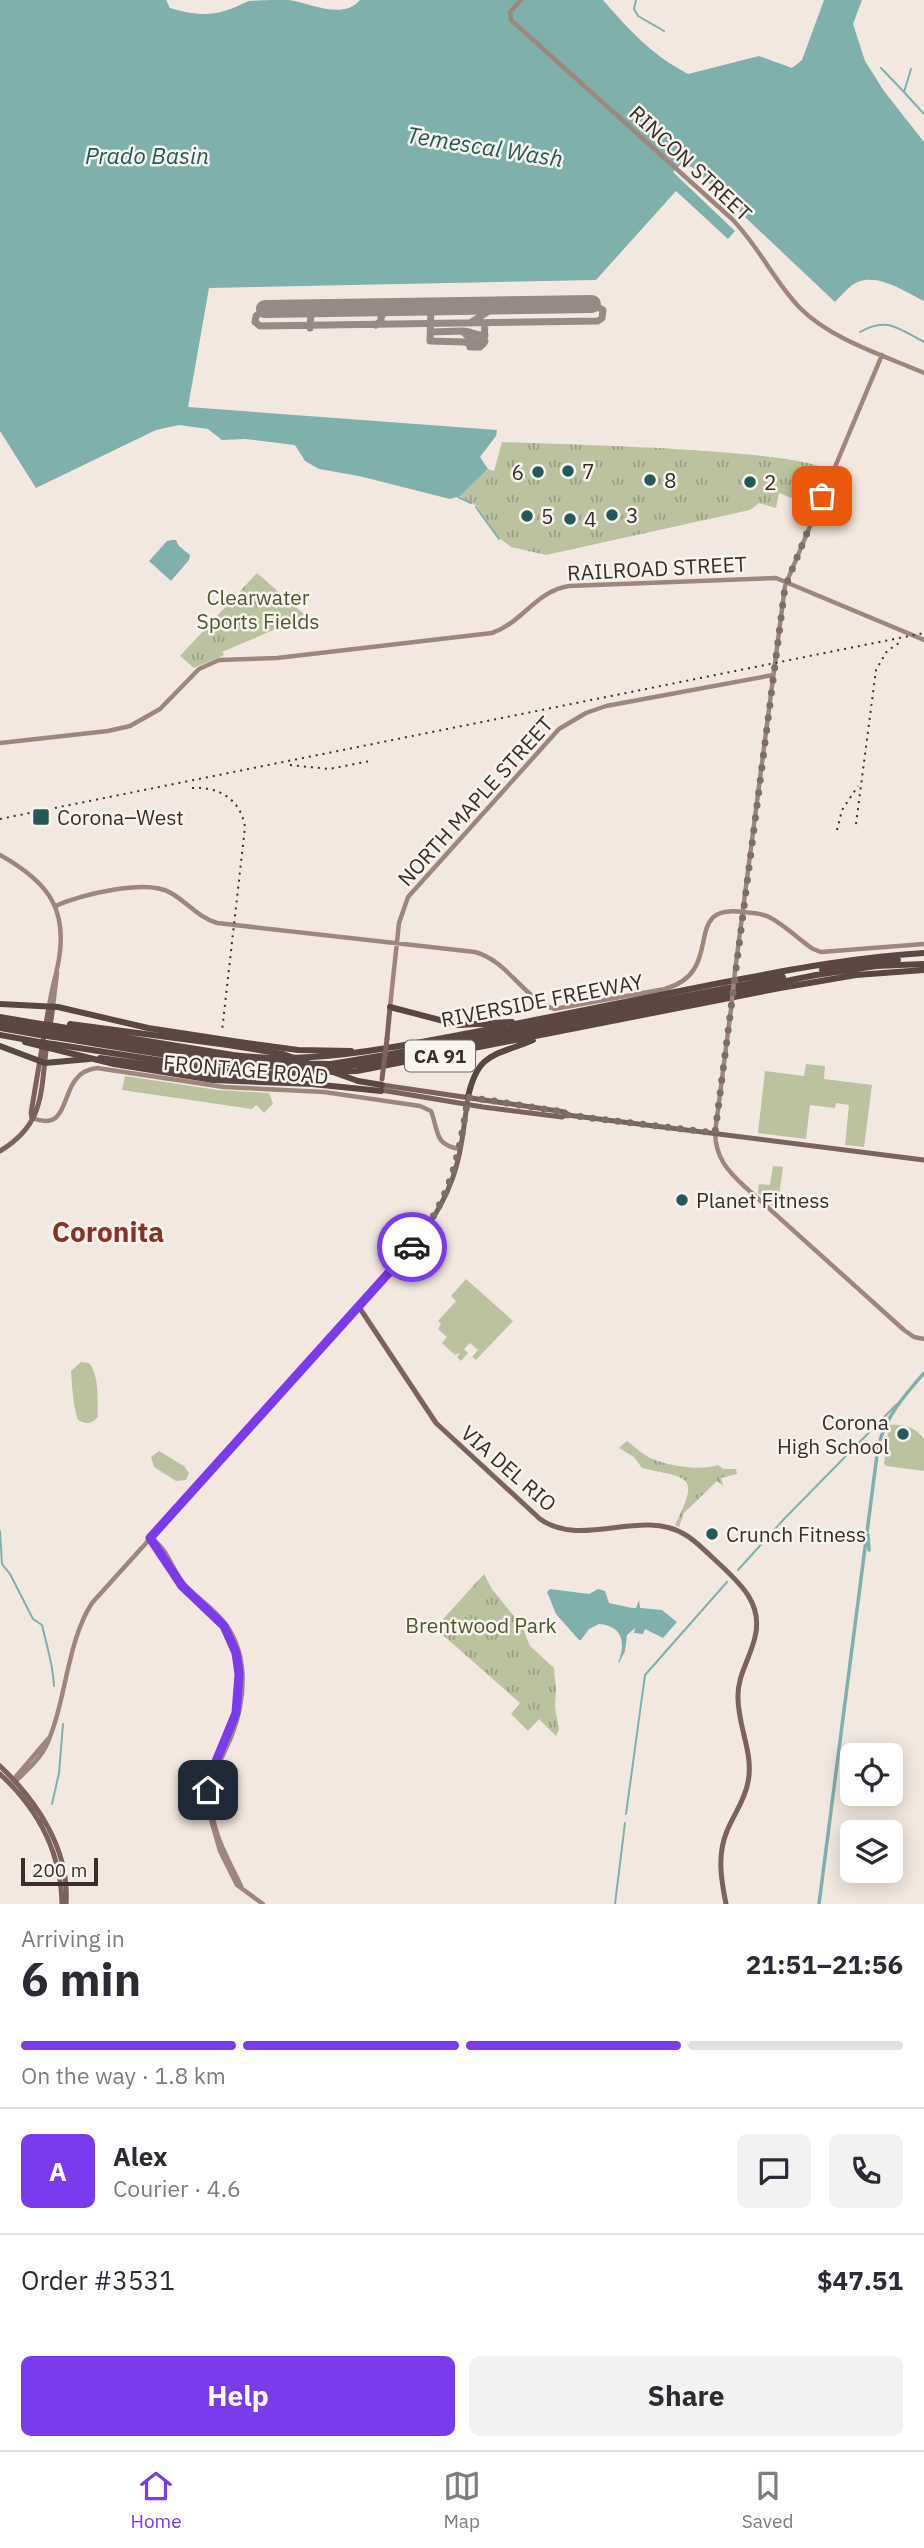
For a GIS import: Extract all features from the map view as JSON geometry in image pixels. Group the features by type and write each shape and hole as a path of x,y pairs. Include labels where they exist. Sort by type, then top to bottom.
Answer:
{"highway":[{"name":"RIVERSIDE FREEWAY","path":"0,1035 15,1037 40,1032 55,1033 257,1058 296,1059 362,1053 829,962 924,953"},
{"path":"0,1026 236,1065 287,1069 336,1068 390,1060 816,975 924,962"},
{"name":"RIVERSIDE FREEWAY","path":"55,1033 222,1071 293,1074 357,1072 780,988 856,975 924,970"},
{"path":"0,1003 51,1006 148,1028 246,1043 298,1050 362,1053"},
{"path":"390,1007 459,1024 525,1022"},
{"name":"RIVERSIDE FREEWAY","path":"0,1017 40,1032"},
{"path":"55,1033 69,1024 228,1045 278,1053 358,1080 382,1085"},
{"path":"468,1101 473,1078 486,1060 545,1035"},
{"path":"15,1037 25,1042 114,1064 213,1080 382,1085"},
{"path":"0,1046 42,1062 97,1058 249,1078 277,1079 293,1074"}],"main road":[{"name":"RINCON STREET","path":"521,0 509,16 512,22 738,225 792,298 809,316 835,333 924,373"},
{"path":"882,355 786,581 715,1133 719,1156 726,1169 910,1335 924,1339"},
{"name":"RAILROAD STREET","path":"0,743 108,731 130,726 160,709 199,669 219,660 277,658 492,633 514,621 539,598 562,587 768,578 786,581 924,640"},
{"name":"NORTH MAPLE STREET","path":"390,1007 402,908 412,891 551,737 568,723 606,706 773,675"},
{"path":"0,855 33,875 45,888 55,906 61,934 57,973 32,1118 20,1137 0,1151"},
{"path":"55,906 133,887 150,886 172,893 199,915 217,923 485,955 544,1004 560,1009 665,989 680,983 698,964 706,928 712,917 728,910 767,916 813,949 826,953 924,944"},
{"path":"390,1007 382,1085 468,1101 564,1112 567,1115 924,1160"},
{"name":"FRONTAGE ROAD","path":"32,1118 44,1122 56,1118 62,1111 69,1089 77,1076 97,1069 224,1087 324,1092 420,1106 431,1111 440,1140 450,1147 460,1149"},
{"path":"13,1782 43,1751 49,1738 83,1618 92,1603 412,1248 431,1223 449,1187 460,1149 468,1101"},
{"name":"VIA DEL RIO","path":"359,1307 436,1423 540,1519 558,1528 577,1531 668,1527 689,1537 730,1573 749,1594 757,1627 738,1690 738,1706 750,1772 744,1797 726,1832 723,1844 720,1870 726,1904"},
{"path":"150,1538 182,1586 226,1624 242,1664 239,1714 215,1772 211,1798 212,1816 222,1850 242,1887 263,1904"},
{"path":"0,1766 39,1819 51,1844 61,1872 63,1903"},
{"path":"0,1774 13,1782"}],"green space":[{"path":"502,442 620,446 775,457 810,464 828,471 813,507 779,493 776,508 759,503 750,510 546,555 511,547 498,537 477,506 460,496 488,469 494,471"},
{"name":"Clearwater Sports Fields","path":"257,573 306,616 222,652 224,655 194,668 180,656"},
{"path":"806,1064 825,1066 824,1079 872,1085 864,1147 845,1145 849,1105 836,1103 835,1108 810,1105 806,1139 758,1133 765,1071 804,1076"},
{"path":"125,1076 218,1090 269,1093 273,1104 264,1113 256,1105 252,1109 122,1090"},
{"path":"773,1166 783,1167 777,1210 758,1193 759,1184 770,1185"},
{"path":"466,1279 513,1321 476,1360 472,1357 478,1350 470,1343 464,1349 468,1353 461,1361 457,1357 460,1353 455,1355 442,1343 447,1337 438,1329 441,1324 438,1321 456,1301 451,1296"},
{"path":"81,1362 89,1363 93,1369 98,1396 98,1417 89,1423 78,1420 73,1396 71,1371"},
{"path":"889,1425 909,1427 924,1439 924,1471 884,1464"},
{"path":"627,1441 657,1461 693,1468 718,1465 723,1469 736,1469 737,1474 721,1478 723,1486 717,1481 684,1513 679,1527 675,1525 687,1496 686,1482 671,1474 642,1468 634,1457 619,1448"},
{"path":"159,1451 184,1466 189,1473 186,1480 176,1481 154,1467 151,1457"},
{"name":"Brentwood Park","path":"484,1574 492,1589 522,1626 530,1646 554,1668 555,1707 559,1730 556,1736 539,1719 528,1731 511,1714 520,1703 435,1628"}],"water":[{"name":"Prado Basin","path":"0,0 166,0 170,8 203,14 217,13 258,0 288,0 335,10 353,6 360,0 603,0 642,41 663,59 688,74 759,56 792,68 802,60 824,0 862,0 853,24 865,61 884,91 924,142 924,301 888,283 869,280 851,286 835,302 692,167 680,165 673,172 735,231 728,239 676,191 596,280 209,288 188,407 497,430 496,436 480,457 488,469 460,496 450,499 359,476 319,469 305,461 295,445 245,439 222,440 208,429 179,425 156,430 36,488 0,431"},
{"path":"176,540 190,555 189,560 171,581 149,561 167,541"},
{"path":"550,1589 589,1594 598,1589 605,1591 609,1603 636,1608 639,1600 640,1608 662,1610 677,1622 663,1638 645,1629 643,1634 634,1633 635,1628 627,1635 625,1651 618,1663 622,1642 618,1632 607,1625 599,1624 589,1629 579,1640 556,1614 547,1592"}],"waterway":[{"path":"636,0 634,9 638,16 664,31"},
{"path":"881,68 904,92"},
{"path":"911,69 904,92 924,114"},
{"path":"860,332 878,325 893,326 924,342"},
{"path":"458,497 471,503"},
{"path":"476,507 499,539"},
{"path":"819,1904 878,1447 891,1416 924,1373"},
{"path":"738,1570 897,1404"},
{"path":"0,1531 2,1564 33,1619 42,1625 54,1686"},
{"path":"868,1535 869,1550"},
{"path":"626,1814 645,1675 727,1582"},
{"path":"52,1804 59,1773 63,1724"},
{"path":"615,1904 625,1823"}],"taxiway":[{"path":"265,309 256,316 255,322 260,326 598,321 602,318 603,310 592,304"},
{"path":"470,323 492,309 506,305"},
{"path":"469,306 480,308 483,313 481,316"},
{"path":"370,307 381,314 381,321 376,325"},
{"path":"382,316 386,309 394,307"},
{"path":"431,307 430,341 465,342 474,347"},
{"path":"310,328 311,314 323,308"},
{"path":"470,347 480,347 484,343 485,323"},
{"path":"431,332 462,331 473,341 485,341"},
{"path":"463,331 485,335"}],"runway":[{"path":"265,309 592,304"}],"railway":[{"path":"0,819 924,633"},
{"path":"856,824 876,670 887,651 902,641"},
{"path":"290,765 329,769 370,761"},
{"path":"837,830 842,810 858,786"},
{"path":"192,788 211,789 234,802 243,817 245,827 222,1031"}],"way so far":[{"path":"412,1247 431,1223 449,1187 460,1149 468,1097 564,1112 567,1115 715,1133 785,587 822,496"}],"place":[{"name":"7","path":"568,471"},
{"name":"6","path":"538,472"},
{"name":"8","path":"650,480"},
{"name":"2","path":"750,482"},
{"name":"3","path":"612,515"},
{"name":"5","path":"527,516"},
{"name":"4","path":"570,519"},
{"name":"Corona–West","path":"41,817"},
{"name":"Planet Fitness","path":"682,1200"},
{"name":"Corona High School","path":"903,1434"},
{"name":"Crunch Fitness","path":"712,1534"}],"district":[{"name":"Coronita","path":"108,1231"}],"route":[{"path":"208,1790 212,1771 236,1713 239,1665 232,1640 224,1626 182,1586 150,1538 412,1247"}],"water label":[{"name":"Temescal Wash","path":"485,146"}]}
